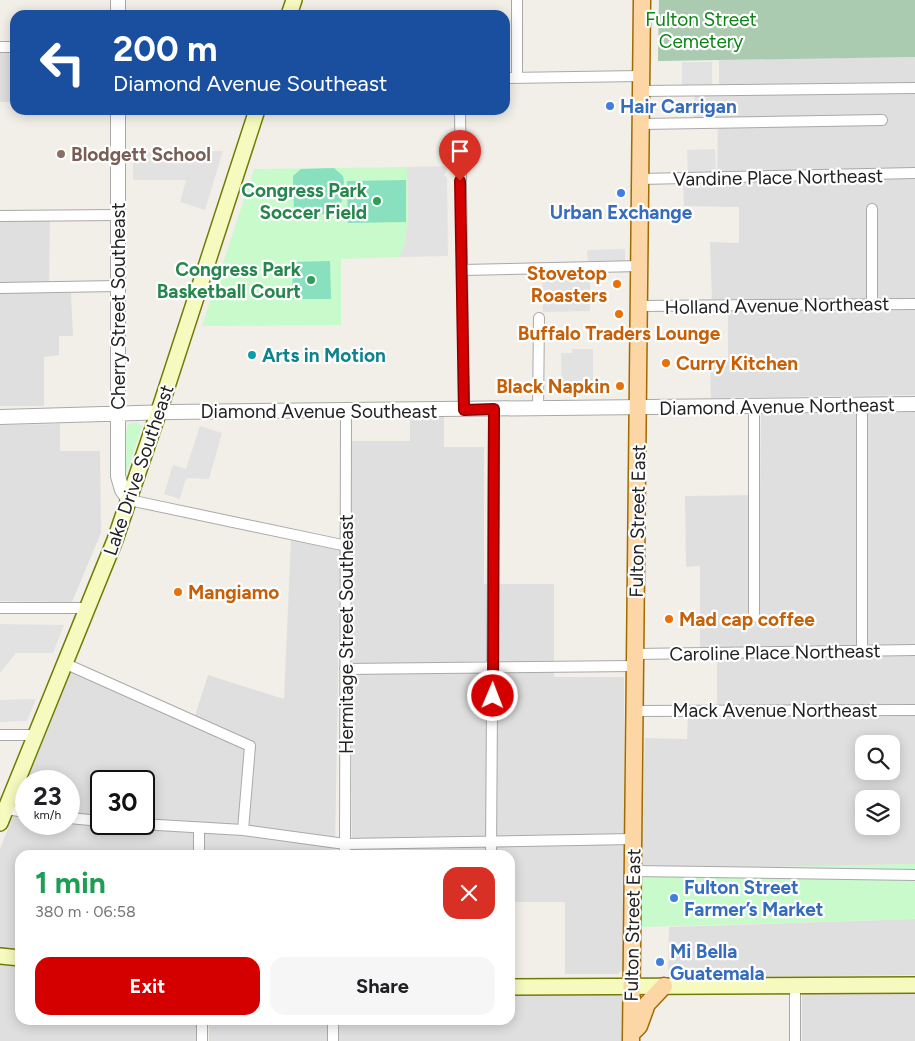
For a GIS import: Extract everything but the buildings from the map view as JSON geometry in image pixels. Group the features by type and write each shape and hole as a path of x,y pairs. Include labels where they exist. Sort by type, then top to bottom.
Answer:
{"main road":[{"name":"Fulton Street East","path":"631,1038 636,711 642,0"},
{"name":"Lake Drive Southeast","path":"0,823 88,608 129,500 255,115"},
{"path":"0,956 15,958"},
{"path":"515,987 915,985"},
{"path":"631,1038 639,1026 647,1004 664,986"}],"street":[{"path":"517,0 517,78"},
{"path":"510,78 641,84 697,91 915,88"},
{"name":"Cherry Street Southeast","path":"118,115 118,476 122,490 129,500"},
{"path":"460,115 464,410"},
{"path":"641,124 882,120"},
{"name":"Vandine Place Northeast","path":"640,179 915,173"},
{"path":"872,209 872,304"},
{"path":"0,216 118,215"},
{"path":"462,270 640,266"},
{"path":"0,288 117,286"},
{"name":"Holland Avenue Northeast","path":"639,306 915,304"},
{"path":"538,410 539,318"},
{"name":"Diamond Avenue Northeast","path":"638,408 915,404"},
{"path":"862,405 862,651"},
{"path":"754,407 754,617"},
{"name":"Diamond Avenue Southeast","path":"0,417 158,412 346,412 638,408"},
{"path":"491,850 494,409"},
{"name":"Hermitage Street Southeast","path":"345,850 346,412"},
{"path":"129,500 347,546"},
{"path":"0,608 88,608"},
{"name":"Caroline Place Northeast","path":"345,669 493,667 915,650"},
{"path":"64,663 250,746 243,830"},
{"name":"Mack Avenue Northeast","path":"636,711 915,710"},
{"path":"0,736 36,735"},
{"path":"6,809 15,810"},
{"path":"155,825 243,830 345,844 633,839"},
{"path":"199,828 200,850"},
{"path":"633,871 915,874"},
{"path":"796,986 796,1041"},
{"path":"202,1025 202,1041"},
{"path":"333,1025 333,1041"}],"shaded area":[{"path":"0,52 10,52 10,102 0,102"},
{"path":"915,57 915,395 711,398 710,361 728,360 728,299 712,299 710,242 739,243 739,207 684,206 683,181 717,181 718,120 693,120 695,94 719,93 719,60"},
{"path":"682,62 712,62 712,84 682,85"},
{"path":"715,149 716,173 688,173 687,150"},
{"path":"223,151 205,210 180,202 186,180 133,180 133,152"},
{"path":"448,166 444,176 447,177 448,256 400,257 406,241 405,228 408,227 407,167"},
{"path":"0,213 50,213 49,292 71,293 73,336 59,336 59,355 44,357 44,406 0,406"},
{"path":"625,249 625,263 588,264 587,250"},
{"path":"542,278 590,278 590,311 543,312"},
{"path":"572,349 593,349 593,394 562,394 561,353 572,353"},
{"path":"915,412 915,864 641,870 645,738 687,739 688,714 717,713 717,647 700,647 700,566 686,567 685,496 760,495 761,414"},
{"path":"410,417 444,417 444,447 484,447 484,584 554,584 554,677 624,677 624,968 618,974 565,974 565,902 515,902 515,850 352,850 351,441 410,441"},
{"path":"60,424 60,451 100,451 101,533 72,602 0,601 0,425"},
{"path":"200,426 222,433 209,479 188,478 185,481 180,499 164,494 173,465 186,469"},
{"path":"291,540 340,550 335,850 15,850 15,950 0,949 0,849 15,812 15,835 80,835 80,770 31,770 72,669 192,725 208,675 284,699"},
{"path":"0,624 64,625 53,653 16,653 0,673"},
{"path":"36,699 27,721 0,722 0,700"},
{"path":"915,919 915,975 668,978 669,927"},
{"path":"0,965 15,966 15,1025 196,1025 196,1041 0,1041"},
{"path":"802,992 915,992 915,1041 802,1041"},
{"path":"623,994 622,1041 209,1041 209,1025 515,1025 515,995"}],"green space":[{"name":"Fulton Street Cemetery","path":"659,0 915,0 915,57 658,61"},
{"path":"407,167 408,227 405,228 406,241 400,257 341,259 341,325 202,326 254,169"},
{"path":"334,168 343,176 343,199 339,206 325,214 294,213 293,176 301,169"},
{"name":"Congress Park Soccer Field","path":"406,180 406,222 348,223 347,181"},
{"name":"Congress Park Basketball Court","path":"330,261 331,299 293,299 292,262"},
{"path":"136,422 142,426 126,475 123,476 126,431 129,424"},
{"path":"915,864 915,919 642,927 641,870"}],"place":[{"name":"Hair Carrigan","path":"610,106"},
{"name":"Blodgett School","path":"61,154"},
{"name":"Urban Exchange","path":"621,193"},
{"name":"Congress Park Soccer Field","path":"377,201"},
{"name":"Congress Park Basketball Court","path":"311,280"},
{"name":"Stovetop Roasters","path":"617,284"},
{"name":"Buffalo Traders Lounge","path":"619,314"},
{"name":"Arts in Motion","path":"252,355"},
{"name":"Curry Kitchen","path":"666,363"},
{"name":"Black Napkin","path":"620,386"},
{"name":"Mangiamo","path":"178,592"},
{"name":"Mad cap coffee","path":"669,619"},
{"name":"Fulton Street Farmer’s Market","path":"674,898"},
{"name":"Mi Bella Guatemala","path":"660,962"}],"route":[{"path":"460,181 464,410 494,409 493,696"}]}
